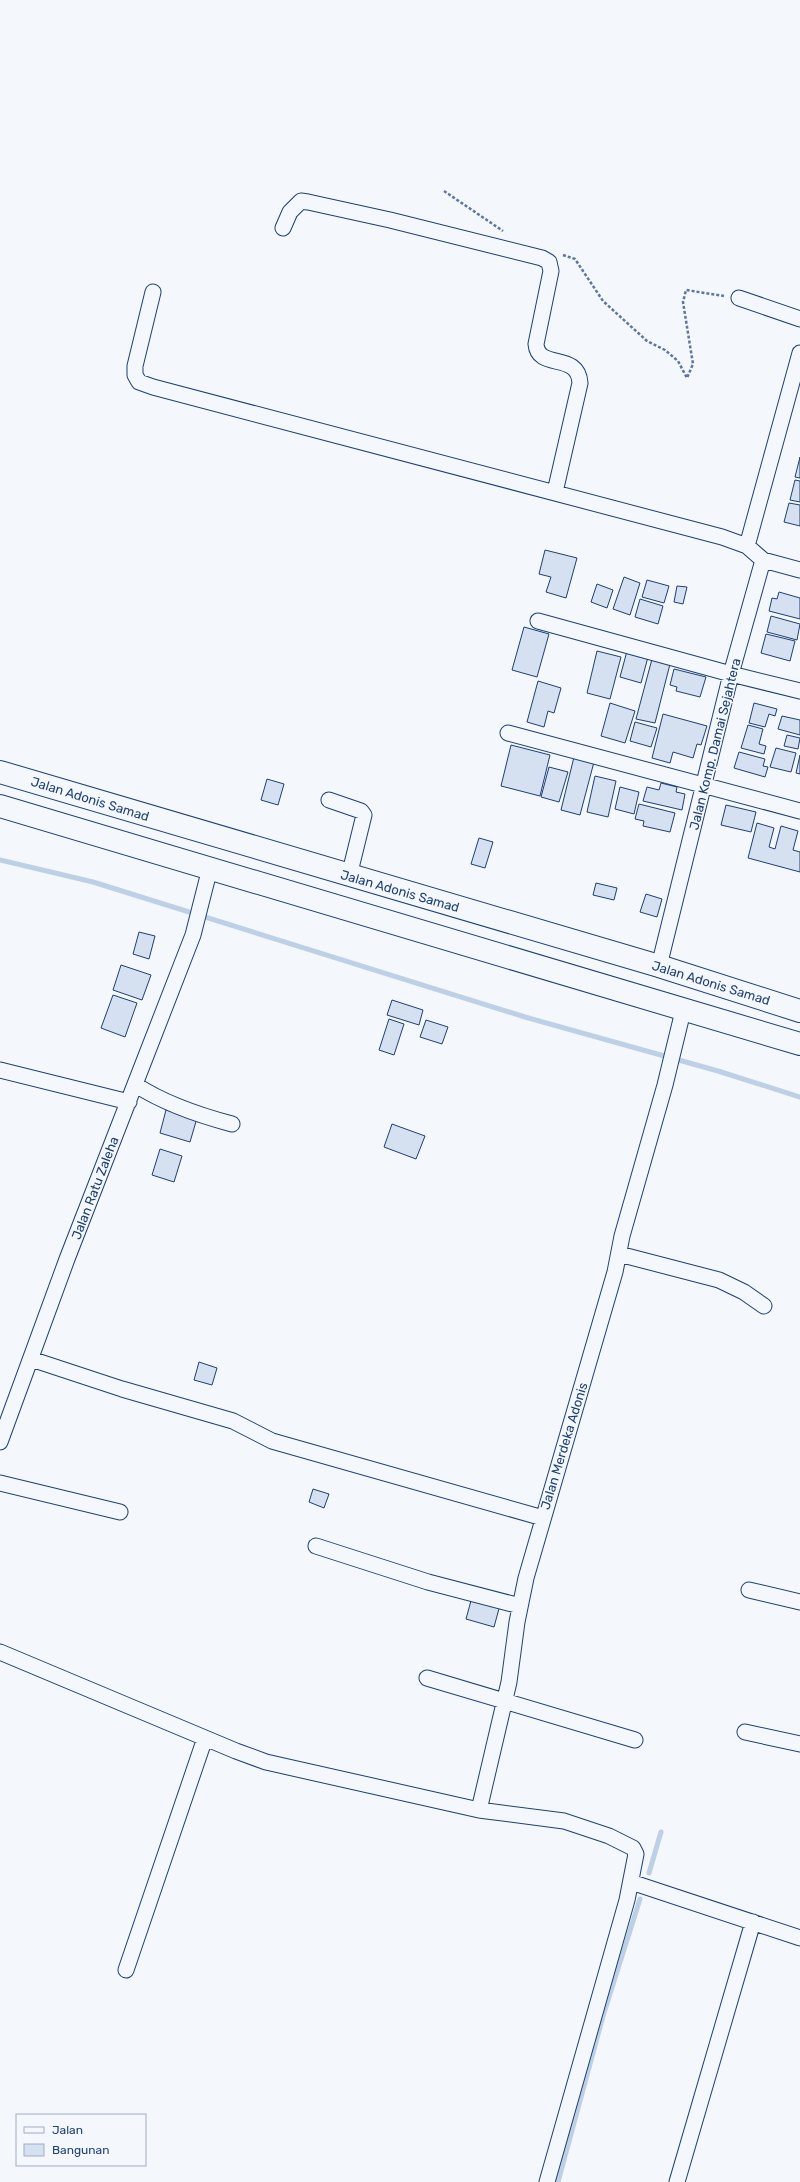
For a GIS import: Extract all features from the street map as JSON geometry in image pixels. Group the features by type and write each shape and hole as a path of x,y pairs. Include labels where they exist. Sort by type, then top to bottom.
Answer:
{"highway":[{"name":"Jalan Adonis Samad","path":"0,772 349,876 659,966 800,1011"},
{"path":"0,806 683,1011 800,1044"}],"street":[{"path":"283,228 290,212 301,201 390,220 542,258 549,262 551,271 536,350 540,356 573,366 579,374 580,383 555,492"},
{"path":"153,292 135,366 135,375 139,382 168,391 722,537 747,546 762,560 800,570"},
{"path":"740,298 800,319"},
{"path":"747,546 800,353"},
{"name":"Jalan Komp. Damai Sejahtera","path":"659,966 762,560"},
{"path":"538,621 800,691"},
{"path":"508,733 800,811"},
{"path":"329,800 361,811 364,815 349,876"},
{"name":"Jalan Ratu Zaleha","path":"0,1442 70,1251 136,1085 193,935 210,868"},
{"name":"Jalan Merdeka Adonis","path":"479,1810 504,1700 520,1606 543,1518 619,1254 646,1148 665,1085 683,1011"},
{"path":"0,1070 129,1102"},
{"path":"136,1085 155,1097 201,1116 232,1124"},
{"path":"619,1254 719,1280 744,1292 764,1306"},
{"path":"31,1359 122,1389 233,1421 272,1441 543,1518"},
{"path":"0,1483 120,1512"},
{"path":"316,1546 428,1582 520,1606"},
{"path":"749,1590 800,1602"},
{"path":"0,1652 236,1752 273,1764 479,1810 564,1821 627,1844 633,1848 636,1854 632,1882 547,2182"},
{"path":"427,1678 635,1740"},
{"path":"745,1732 800,1744"},
{"path":"126,1970 205,1738"},
{"path":"632,1882 800,1938"},
{"path":"677,2182 753,1922"}],"path":[{"path":"444,191 504,231"},
{"path":"561,254 575,259 604,301 647,341 665,350 678,361 688,378 693,364 683,302 686,290 740,298"}],"building":[{"path":"800,457 800,478 795,477"},
{"path":"795,480 800,481 800,502 790,500"},
{"path":"789,503 800,505 800,526 784,522"},
{"path":"545,550 577,558 566,598 546,592 551,577 539,574"},
{"path":"624,577 640,583 630,615 613,609"},
{"path":"647,580 669,586 664,603 642,597"},
{"path":"597,584 613,590 607,608 591,602"},
{"path":"677,586 687,587 683,604 674,602"},
{"path":"779,592 800,598 800,619 769,611 772,598 777,599"},
{"path":"640,599 663,606 658,624 635,617"},
{"path":"771,616 800,624 797,640 767,632"},
{"path":"524,627 549,634 537,677 512,670"},
{"path":"766,634 795,641 790,661 761,653"},
{"path":"597,651 621,657 610,699 587,693"},
{"path":"627,651 648,657 641,683 620,677"},
{"path":"652,659 670,664 655,723 636,719"},
{"path":"674,669 706,677 700,697 676,691 677,687 670,685"},
{"path":"538,681 561,688 554,713 548,711 544,727 527,722"},
{"path":"610,703 635,711 625,743 601,736"},
{"path":"754,703 777,709 775,716 769,714 765,727 749,723"},
{"path":"663,714 707,726 701,745 697,744 693,758 673,752 670,763 652,758"},
{"path":"782,716 800,720 800,735 778,729"},
{"path":"635,722 657,728 651,747 630,741"},
{"path":"748,725 763,729 759,744 766,746 764,754 741,748"},
{"path":"787,735 800,738 798,749 784,746"},
{"path":"511,745 550,755 540,796 501,786"},
{"path":"776,748 796,753 791,772 770,767"},
{"path":"739,752 765,759 763,766 768,767 765,777 734,768"},
{"path":"800,755 800,774 796,773"},
{"path":"574,757 594,762 580,815 561,810"},
{"path":"549,767 568,772 559,802 541,797"},
{"path":"595,776 616,781 608,817 587,812"},
{"path":"267,779 284,784 278,805 261,800"},
{"path":"661,783 677,787 676,792 685,794 682,810 643,801 647,787 659,790"},
{"path":"620,787 639,792 634,814 615,809"},
{"path":"639,804 675,813 670,832 643,826 644,821 635,819"},
{"path":"726,805 756,812 751,832 721,825"},
{"path":"757,823 774,828 769,847 775,849 781,826 798,831 793,850 800,852 800,872 748,858"},
{"path":"479,838 493,842 485,868 471,864"},
{"path":"596,883 617,888 614,900 593,895"},
{"path":"646,894 662,899 657,917 640,912"},
{"path":"139,932 155,936 149,959 133,954"},
{"path":"121,965 151,975 142,1000 113,990"},
{"path":"113,995 137,1003 125,1037 101,1028"},
{"path":"392,1000 423,1010 419,1025 387,1015"},
{"path":"389,1019 404,1024 394,1055 379,1050"},
{"path":"426,1020 448,1027 442,1044 420,1037"},
{"path":"166,1110 197,1118 190,1142 160,1133"},
{"path":"392,1124 425,1136 416,1159 384,1147"},
{"path":"160,1149 182,1156 174,1182 152,1175"},
{"path":"199,1362 217,1368 212,1385 194,1380"},
{"path":"313,1489 329,1494 324,1508 309,1502"},
{"path":"472,1597 500,1605 494,1627 466,1619"}],"waterway":[{"path":"0,860 93,882 525,1017 718,1071 800,1097"},
{"path":"649,1873 661,1832"},
{"path":"558,2182 603,2016 640,1899"}]}
